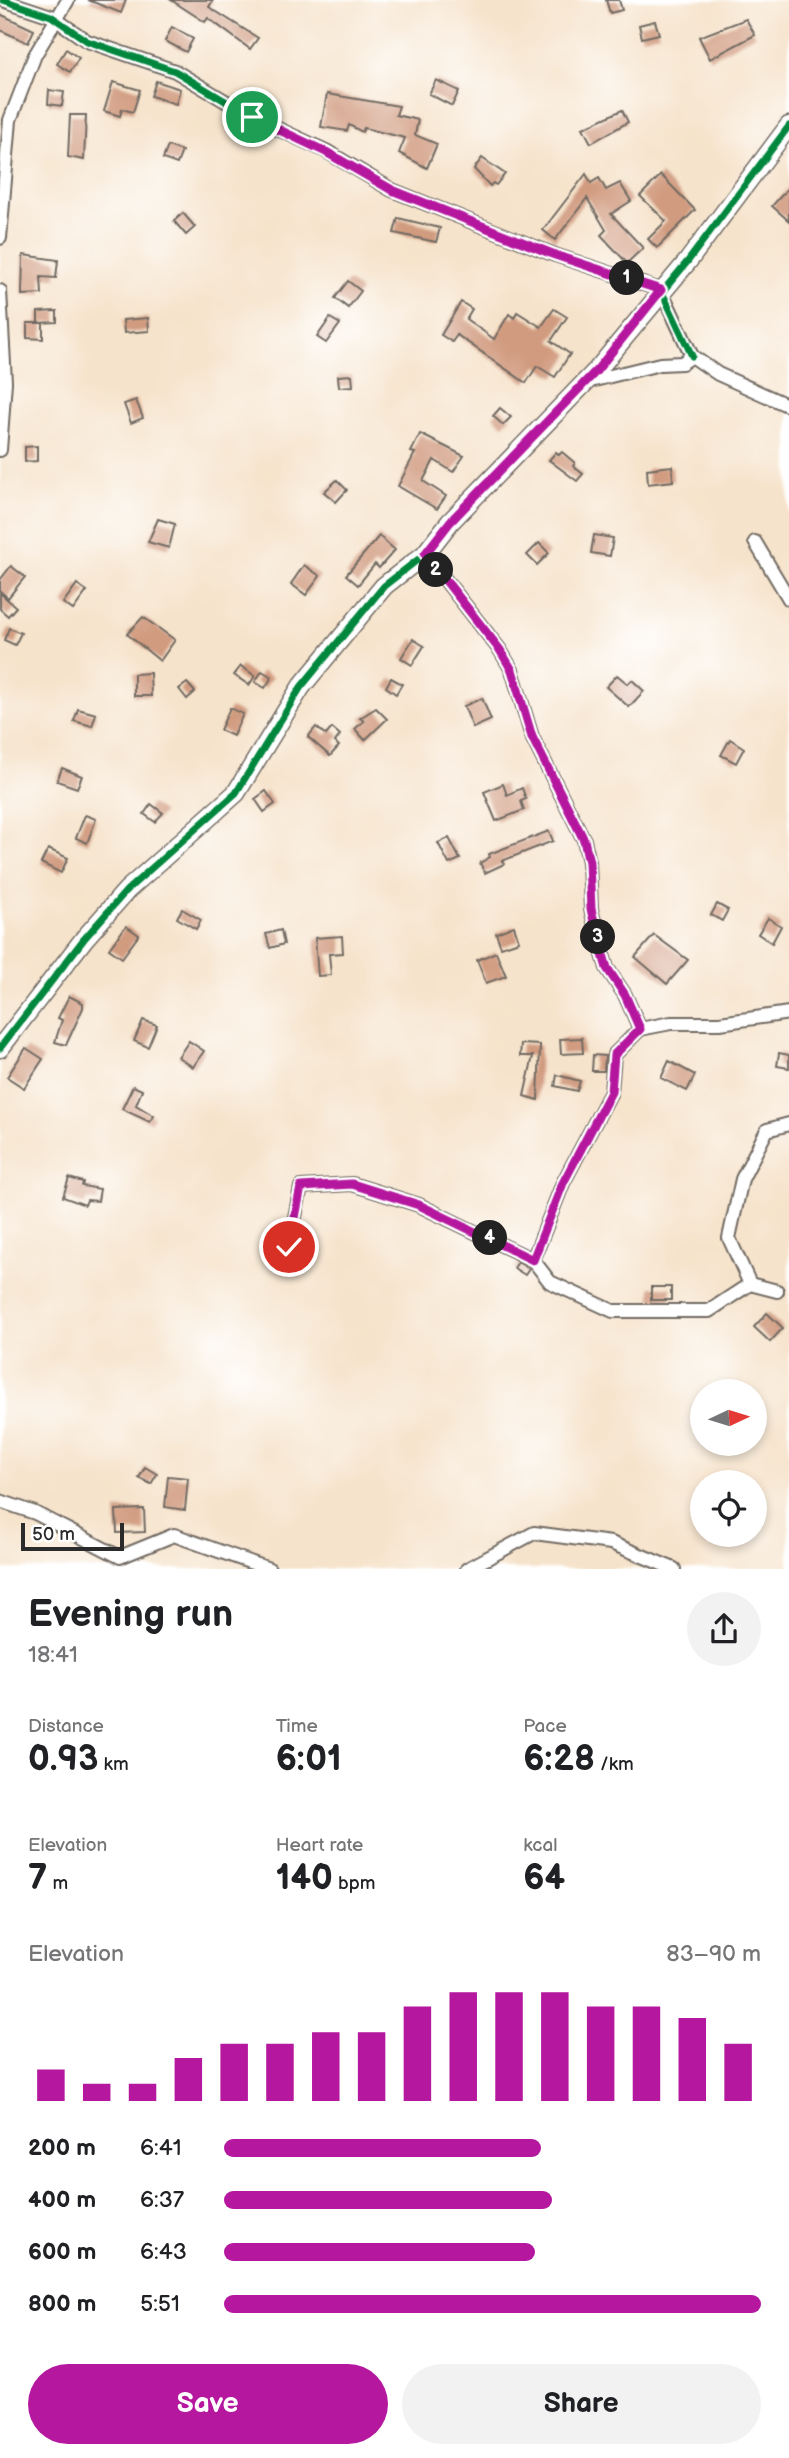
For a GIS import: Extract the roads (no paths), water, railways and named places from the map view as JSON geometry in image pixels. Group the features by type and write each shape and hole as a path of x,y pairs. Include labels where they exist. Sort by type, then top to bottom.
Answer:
{"street":[{"path":"3,0 55,20 87,41 174,71 252,117 326,152 392,190 555,255 661,290 692,356 718,374 789,406"},
{"path":"0,238 10,120 35,55 68,0"},
{"path":"0,1048 84,939 127,890 236,793 301,687 384,586 425,554 450,522 586,382 688,261 789,126"},
{"path":"0,291 5,335 0,450"},
{"path":"586,382 660,364 682,363 692,356"},
{"path":"755,542 789,599"},
{"path":"425,554 500,650 512,670 532,737 584,840 589,862 591,909 598,938 607,968 625,995 640,1029"},
{"path":"533,1260 563,1183 611,1092 614,1055 640,1029 671,1023 720,1023 789,1013"},
{"path":"750,1284 729,1238 742,1179 767,1130 789,1124"},
{"path":"289,1247 301,1187 352,1184 419,1205 533,1260 550,1282 613,1311 709,1311 750,1284 777,1291"},
{"path":"0,1500 35,1513 120,1557 174,1535 269,1569"},
{"path":"467,1569 534,1533 611,1544 674,1569"}]}
